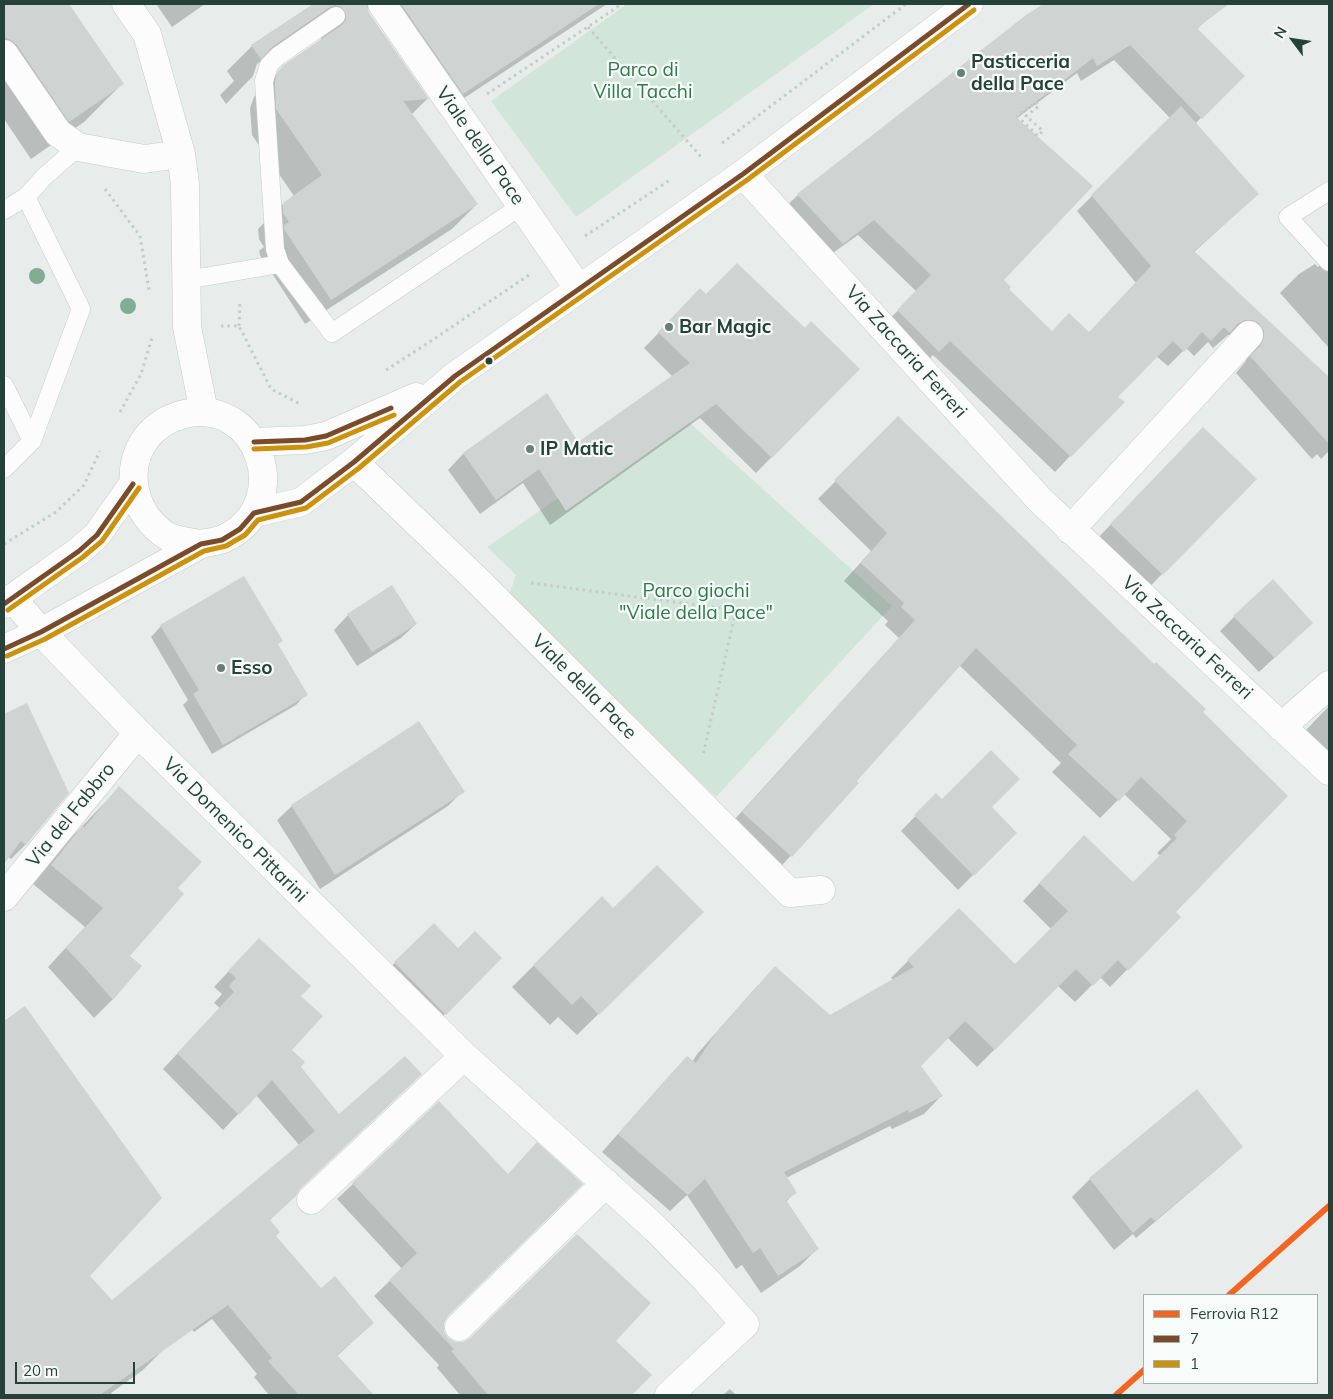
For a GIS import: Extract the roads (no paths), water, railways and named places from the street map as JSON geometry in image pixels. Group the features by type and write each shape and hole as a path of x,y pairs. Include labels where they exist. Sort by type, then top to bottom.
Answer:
{"street":[{"path":"126,4 147,34 181,154 185,184 187,327 204,412"},
{"name":"Viale della Pace","path":"382,4 579,289"},
{"path":"254,513 301,502 354,462 442,386 743,174 969,4"},
{"path":"4,54 58,133 78,147 144,159 181,154"},
{"name":"Via Zaccaria Ferreri","path":"743,174 1040,500 1329,771"},
{"path":"1070,530 1249,335"},
{"path":"254,442 306,440 326,436 442,386"},
{"path":"4,649 42,632 201,544 222,540 240,529 254,513 263,490 263,465 254,442 240,427 223,417 204,412 188,413 172,418 158,426 138,452 133,468 133,484 144,515 168,537 201,544"},
{"name":"Viale della Pace","path":"354,462 501,604 790,893 821,890"},
{"path":"8,601 79,551 98,535 133,484"},
{"name":"Via Domenico Pittarini","path":"8,601 42,632 138,733 464,1056 656,1229 746,1324 669,1395"},
{"path":"1281,727 1329,685"},
{"name":"Via del Fabbro","path":"4,897 138,733"},
{"path":"312,1200 464,1056"},
{"path":"460,1327 606,1183"}],"lane":[{"path":"336,16 278,56 269,66 264,81 275,249 280,264 332,334 522,206"},
{"path":"4,210 26,196 78,147"},
{"path":"1329,191 1288,217 1329,262"},
{"path":"4,469 32,441 81,309 26,196"},
{"path":"186,280 280,264"},
{"path":"4,385 32,441"}],"rail line":[{"name":"R12","path":"1230,1294 1329,1206"},
{"name":"R12","path":"1116,1395 1143,1371"}],"place":[{"name":"Pasticceria della Pace","path":"961,73"},
{"name":"Bar Magic","path":"669,327"},
{"name":"IP Matic","path":"530,449"},
{"name":"Esso","path":"221,668"}],"park label":[{"name":"Parco di Villa Tacchi","path":"643,81"},
{"name":"Parco giochi \"Viale della Pace\"","path":"696,602"}]}
